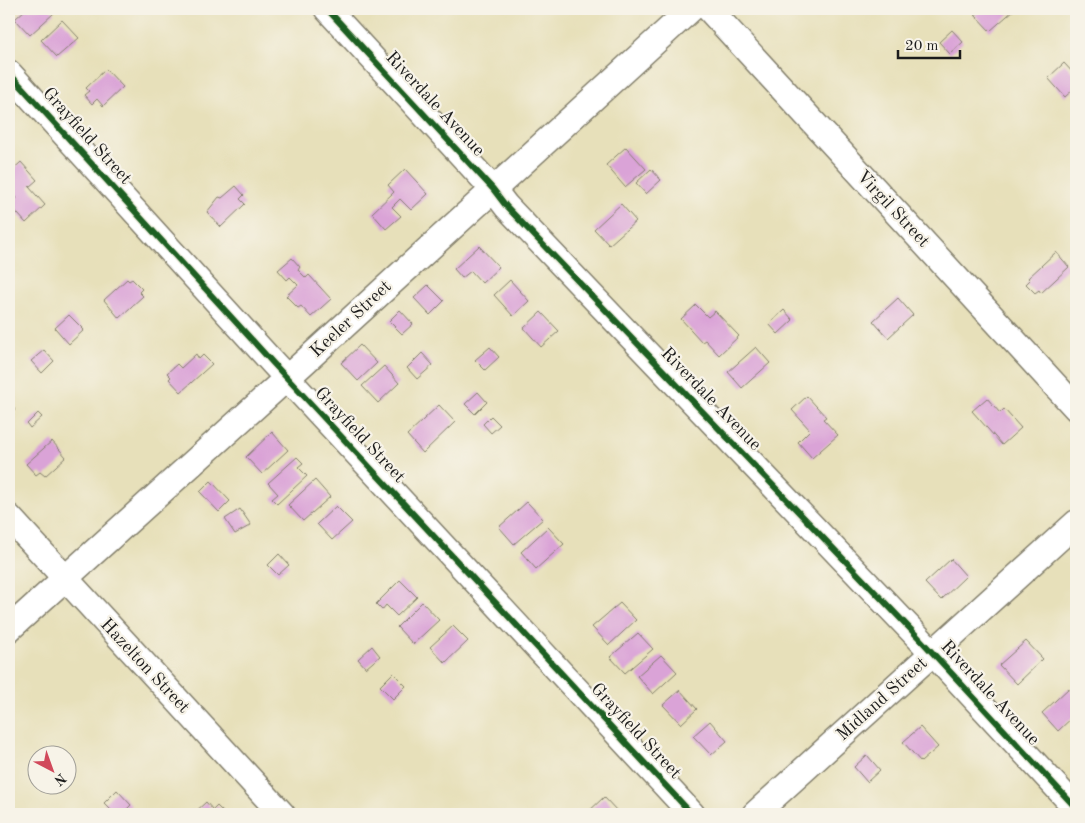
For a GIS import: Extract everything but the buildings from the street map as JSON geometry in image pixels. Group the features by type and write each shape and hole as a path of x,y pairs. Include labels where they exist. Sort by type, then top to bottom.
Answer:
{"street":[{"name":"Riverdale Avenue","path":"327,9 506,206 932,653 1076,808"},
{"name":"Keeler Street","path":"9,629 691,9"},
{"name":"Virgil Street","path":"709,9 1076,408"},
{"name":"Grayfield Street","path":"9,73 287,378 692,814"},
{"name":"Hazelton Street","path":"9,517 282,814"},
{"name":"Midland Street","path":"755,814 1076,523"}],"cycle path":[{"path":"327,9 493,189 506,206 918,637 1076,808"},
{"path":"9,73 273,363 692,814"}]}
